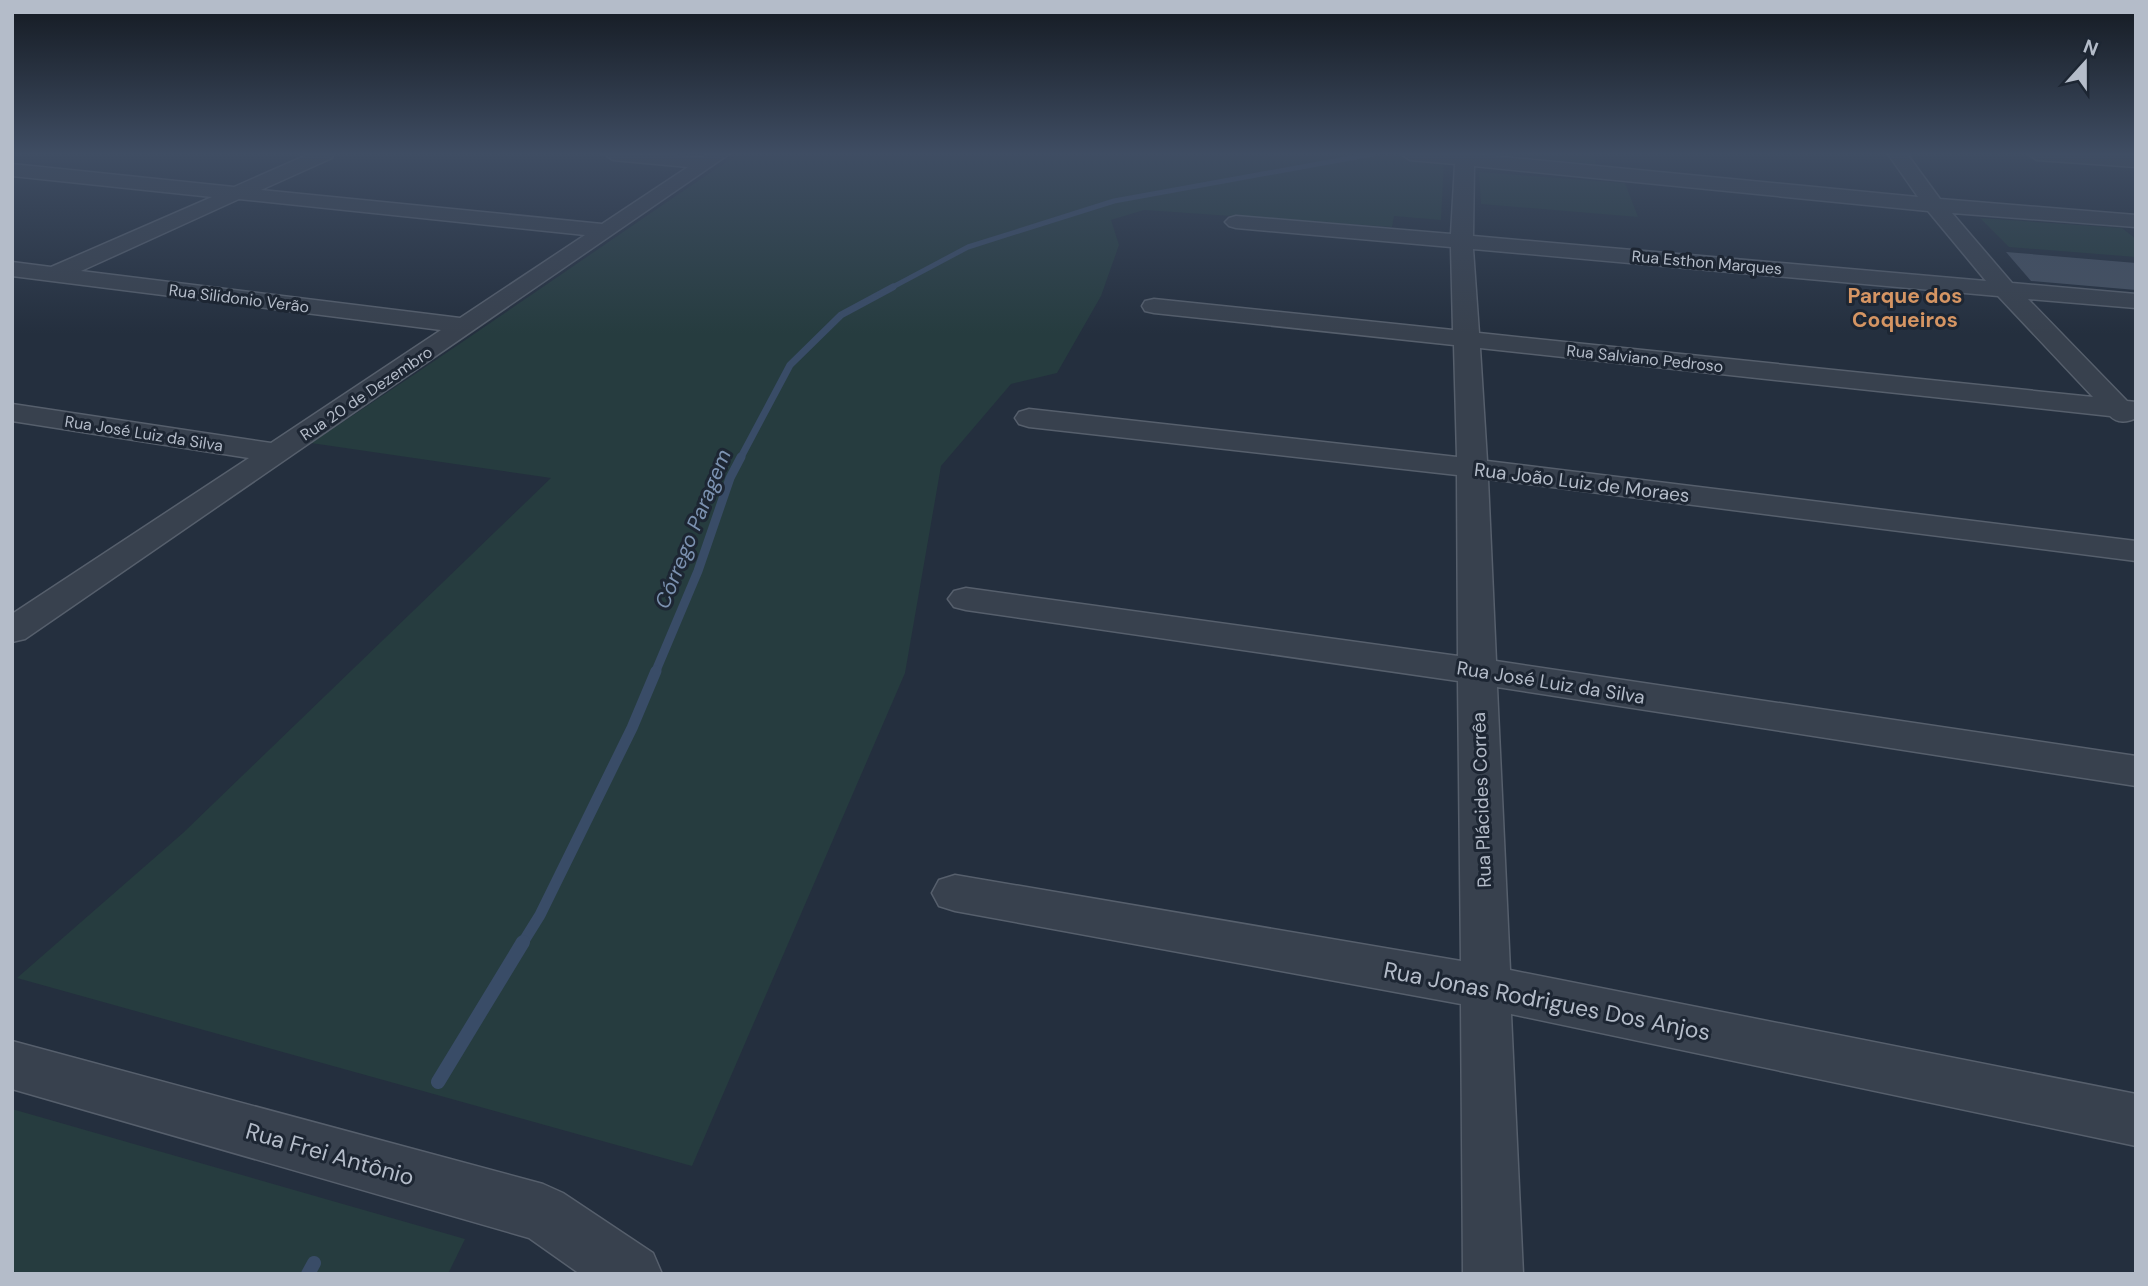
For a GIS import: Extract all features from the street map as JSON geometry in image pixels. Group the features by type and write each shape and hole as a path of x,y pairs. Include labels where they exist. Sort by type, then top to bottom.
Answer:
{"street":[{"path":"12,292 189,214"},
{"path":"436,214 606,231"},
{"name":"Rua 20 de Dezembro","path":"12,631 631,214"},
{"name":"Rua Plácides Corrêa","path":"1463,214 1493,1274"},
{"path":"1942,214 2004,288 2127,409 2136,428"},
{"path":"2055,214 2136,220"},
{"name":"Rua Esthon Marques","path":"1236,222 2136,301"},
{"name":"Rua Silidonio Verão","path":"12,270 465,326"},
{"name":"Rua Salviano Pedroso","path":"1154,306 2127,409"},
{"name":"Rua José Luiz da Silva","path":"12,412 277,453"},
{"name":"Rua João Luiz de Moraes","path":"1029,418 1472,468 2136,551"},
{"name":"Rua José Luiz da Silva","path":"966,598 1477,671 2136,771"},
{"name":"Rua Jonas Rodrigues Dos Anjos","path":"956,892 1486,987 2136,1120"},
{"name":"Rua Frei Antônio","path":"12,1065 543,1213 632,1274"}],"green space":[{"path":"650,214 1131,214 1111,220 1119,245 1101,296 1057,373 1011,384 941,466 905,673 692,1166 17,978 183,833 551,478 311,443"},
{"path":"1203,214 1441,214 1441,220 1394,216 1392,227"},
{"path":"1602,214 1637,214 1638,217"},
{"path":"1980,218 2122,228 2136,239 2136,257 2009,247"},
{"path":"12,1109 465,1239 448,1274 12,1274"}],"building":[{"path":"2006,252 2136,263 2136,290 2031,281"}],"waterway":[{"name":"Córrego Paragem","path":"889,289 968,247 1073,214"},
{"name":"Córrego Paragem","path":"740,459 790,365 841,315 893,287"},
{"name":"Córrego Paragem","path":"655,673 698,571 730,478 741,457"},
{"name":"Córrego Paragem","path":"522,944 540,915 632,728 656,671"},
{"name":"Córrego Paragem","path":"438,1082 523,942"},
{"name":"Córrego Paragem","path":"308,1274 314,1263"}],"district":[{"name":"Parque dos Coqueiros","path":"1905,308"}]}
